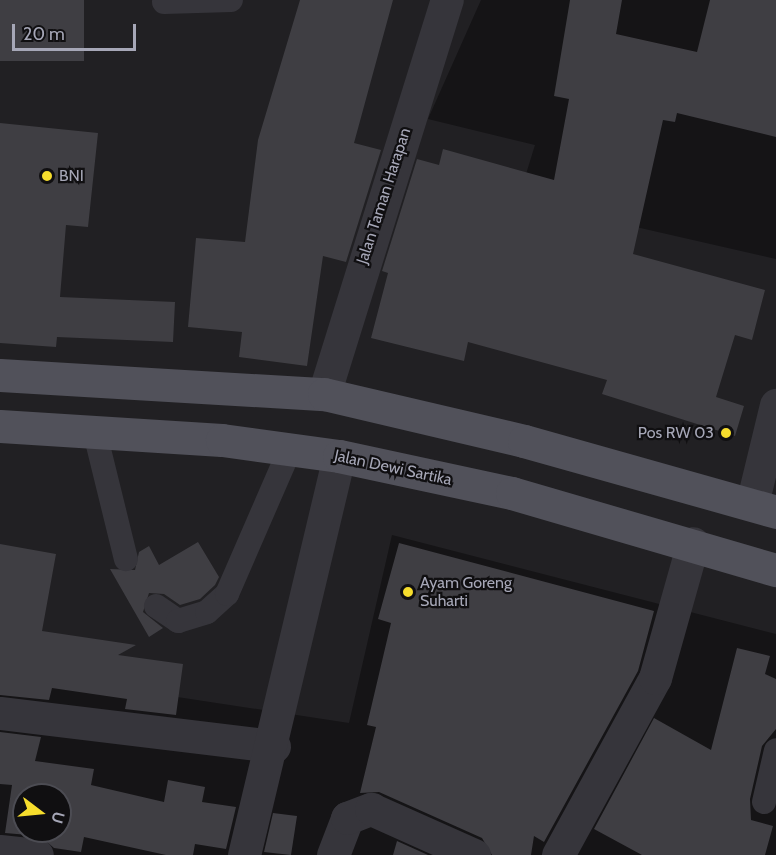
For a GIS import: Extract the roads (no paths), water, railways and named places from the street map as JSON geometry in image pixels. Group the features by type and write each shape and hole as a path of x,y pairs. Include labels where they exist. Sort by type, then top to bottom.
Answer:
{"main road":[{"path":"0,375 324,394 525,441 764,508"},
{"name":"Jalan Dewi Sartika","path":"0,426 94,429 339,456 512,493 693,543 776,570"}],"street":[{"name":"Jalan Taman Harapan","path":"324,394 447,0"},
{"path":"764,508 776,405"},
{"path":"244,855 274,746 339,456"},
{"path":"558,855 655,678 693,543"},
{"path":"0,713 274,746"},
{"path":"333,855 347,818 371,809 474,855"},
{"path":"0,851 37,855"}],"lane":[{"path":"164,2 231,0"},
{"path":"94,429 126,559"},
{"path":"156,606 178,621 207,612 227,594 290,449"},
{"path":"764,802 776,750"}],"place":[{"name":"BNI","path":"47,176"},
{"name":"Pos RW 03","path":"726,433"},
{"name":"Ayam Goreng Suharti","path":"408,592"}]}
